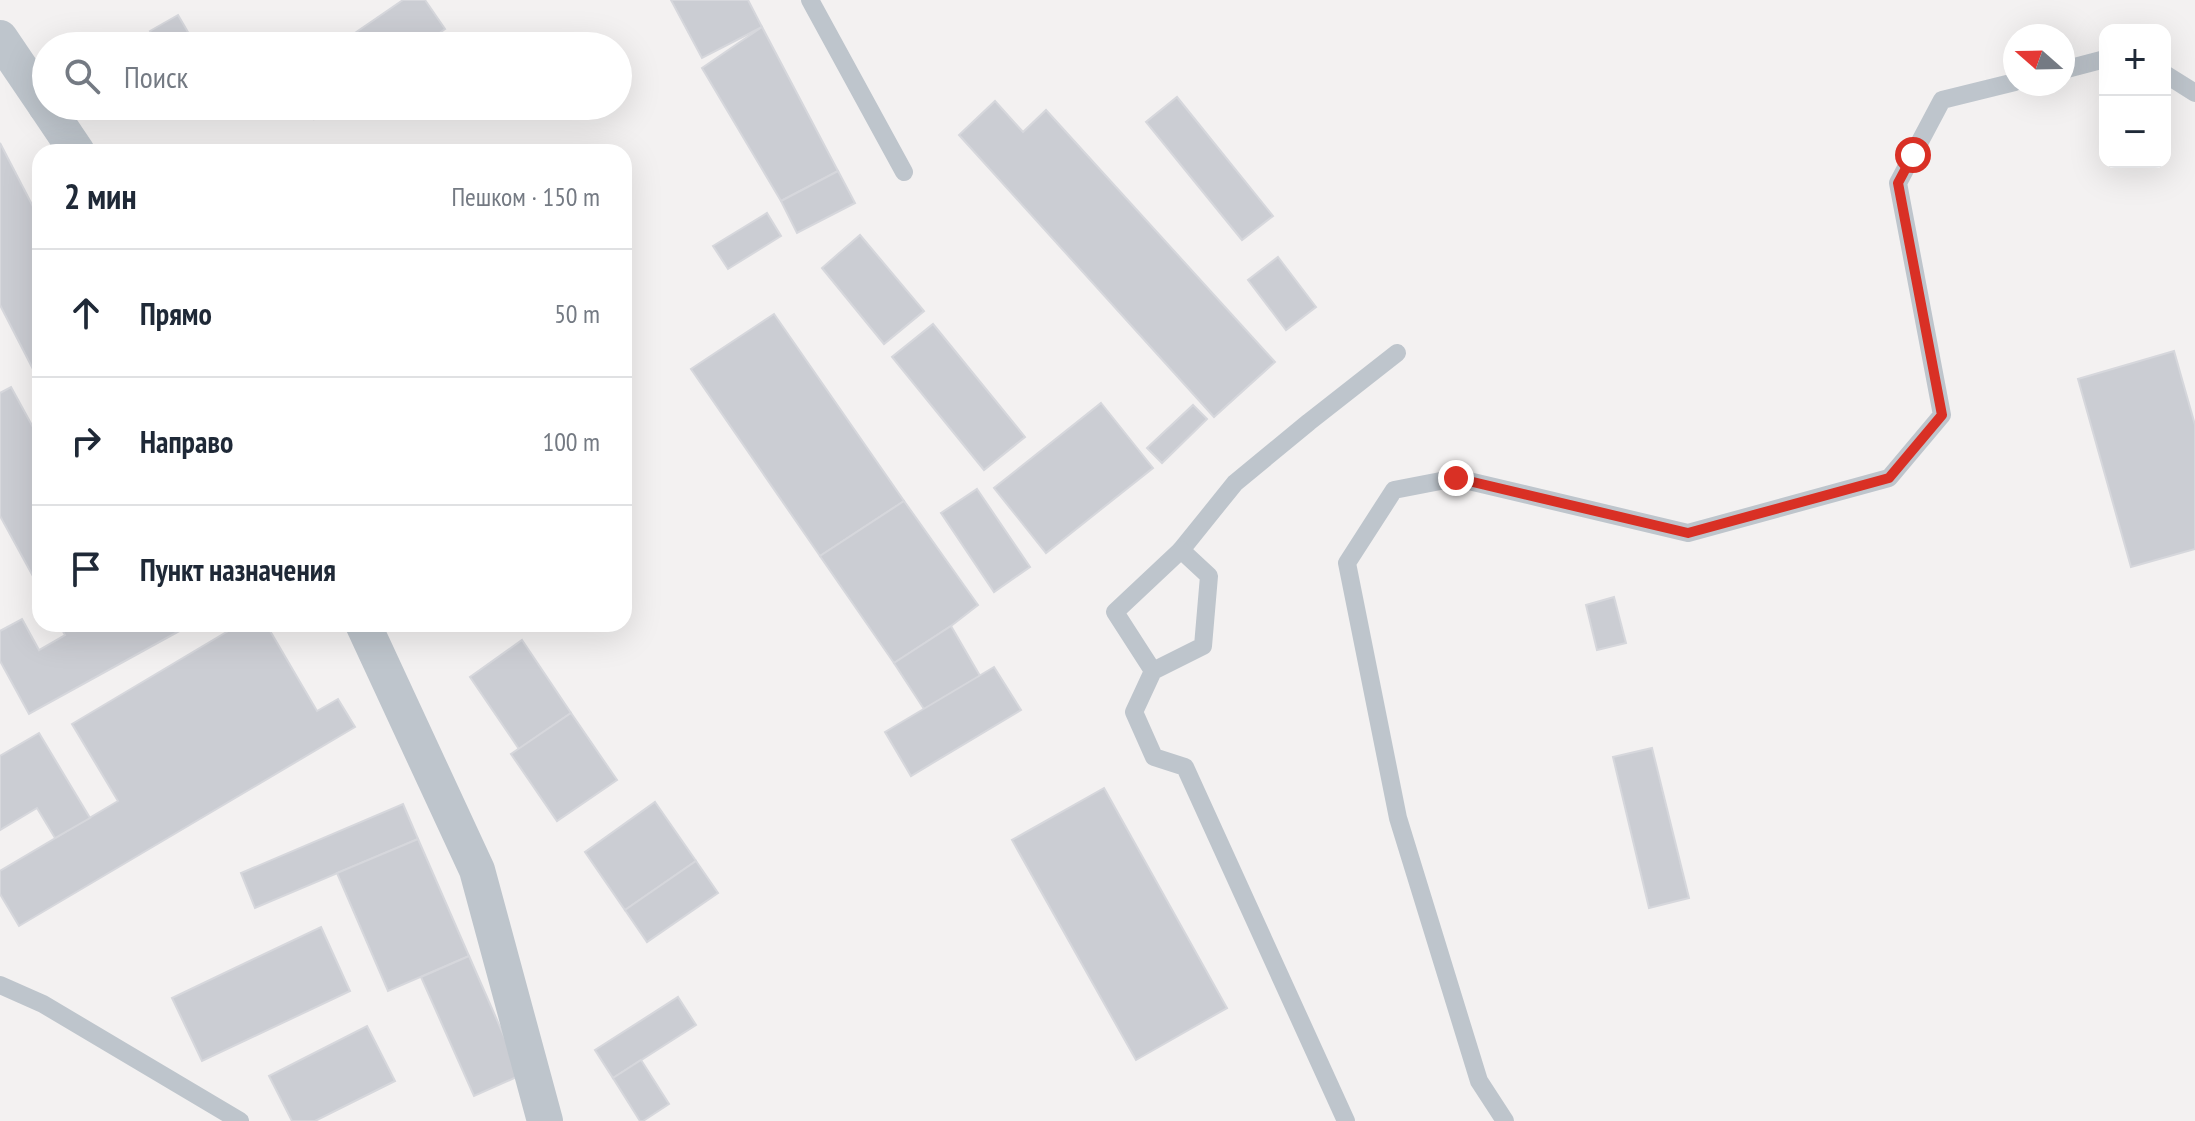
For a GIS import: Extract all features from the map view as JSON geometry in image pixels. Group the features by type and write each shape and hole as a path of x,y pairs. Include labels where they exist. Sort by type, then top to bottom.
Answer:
{"street":[{"path":"0,38 32,85"},
{"path":"55,120 72,144"},
{"path":"367,632 477,870 545,1121"}],"lane":[{"path":"810,0 904,172"},
{"path":"2075,67 2099,61"},
{"path":"2171,78 2195,93"},
{"path":"1505,1121 1479,1081 1398,818 1347,563 1394,490 1456,478 1688,533 1889,478 1942,415 1898,183 1942,100 2003,85"},
{"path":"1153,671 1115,612 1181,550 1235,483 1397,353"},
{"path":"1181,550 1209,576 1203,646 1153,671 1134,712 1154,757 1185,767 1346,1121"},
{"path":"0,985 43,1004 240,1121"}],"building":[{"path":"403,0 425,0 445,29 441,32 356,32"},
{"path":"671,0 748,0 762,27 702,58"},
{"path":"178,15 188,32 151,32"},
{"path":"762,27 838,171 781,201 702,68"},
{"path":"1177,97 1273,216 1242,240 1146,122"},
{"path":"995,101 1023,132 1046,110 1275,362 1214,417 959,135"},
{"path":"0,143 32,205 32,367 0,305"},
{"path":"838,171 855,203 797,233 781,201"},
{"path":"767,213 781,236 728,269 713,246"},
{"path":"860,235 924,311 884,344 822,268"},
{"path":"1278,257 1316,307 1286,330 1248,280"},
{"path":"774,314 904,501 820,556 691,369"},
{"path":"933,324 1025,437 984,470 892,357"},
{"path":"2174,351 2195,425 2195,549 2131,567 2078,379"},
{"path":"11,387 32,425 32,574 0,516 0,393"},
{"path":"1101,403 1153,468 1046,553 994,488"},
{"path":"1193,405 1207,419 1162,463 1147,448"},
{"path":"977,489 1030,567 994,592 941,513"},
{"path":"904,501 978,605 894,663 820,556"},
{"path":"1614,597 1626,643 1597,650 1586,605"},
{"path":"22,619 39,650 65,635 63,632 178,632 29,714 0,661 0,631"},
{"path":"951,626 980,676 924,709 894,663"},
{"path":"227,632 271,632 317,711 338,699 355,727 19,926 0,894 0,871 118,801 72,724"},
{"path":"522,640 571,713 519,749 470,677"},
{"path":"994,667 1021,710 911,776 885,732"},
{"path":"571,713 617,780 557,821 511,754"},
{"path":"39,733 90,818 55,838 37,808 0,830 0,756"},
{"path":"1652,748 1689,898 1649,908 1613,757"},
{"path":"1104,788 1227,1008 1136,1060 1012,840"},
{"path":"655,802 696,861 625,910 585,852"},
{"path":"403,804 418,839 255,908 241,873"},
{"path":"418,839 469,956 388,991 337,873"},
{"path":"696,861 718,893 647,942 625,910"},
{"path":"321,927 350,991 202,1061 172,998"},
{"path":"469,956 521,1075 474,1096 421,977"},
{"path":"678,997 696,1025 613,1078 595,1050"},
{"path":"367,1026 395,1081 315,1121 292,1121 269,1076"},
{"path":"641,1060 669,1104 643,1121 640,1121 613,1078"}],"route":[{"path":"1456,478 1688,533 1889,478 1942,415 1898,183 1913,155"}]}
